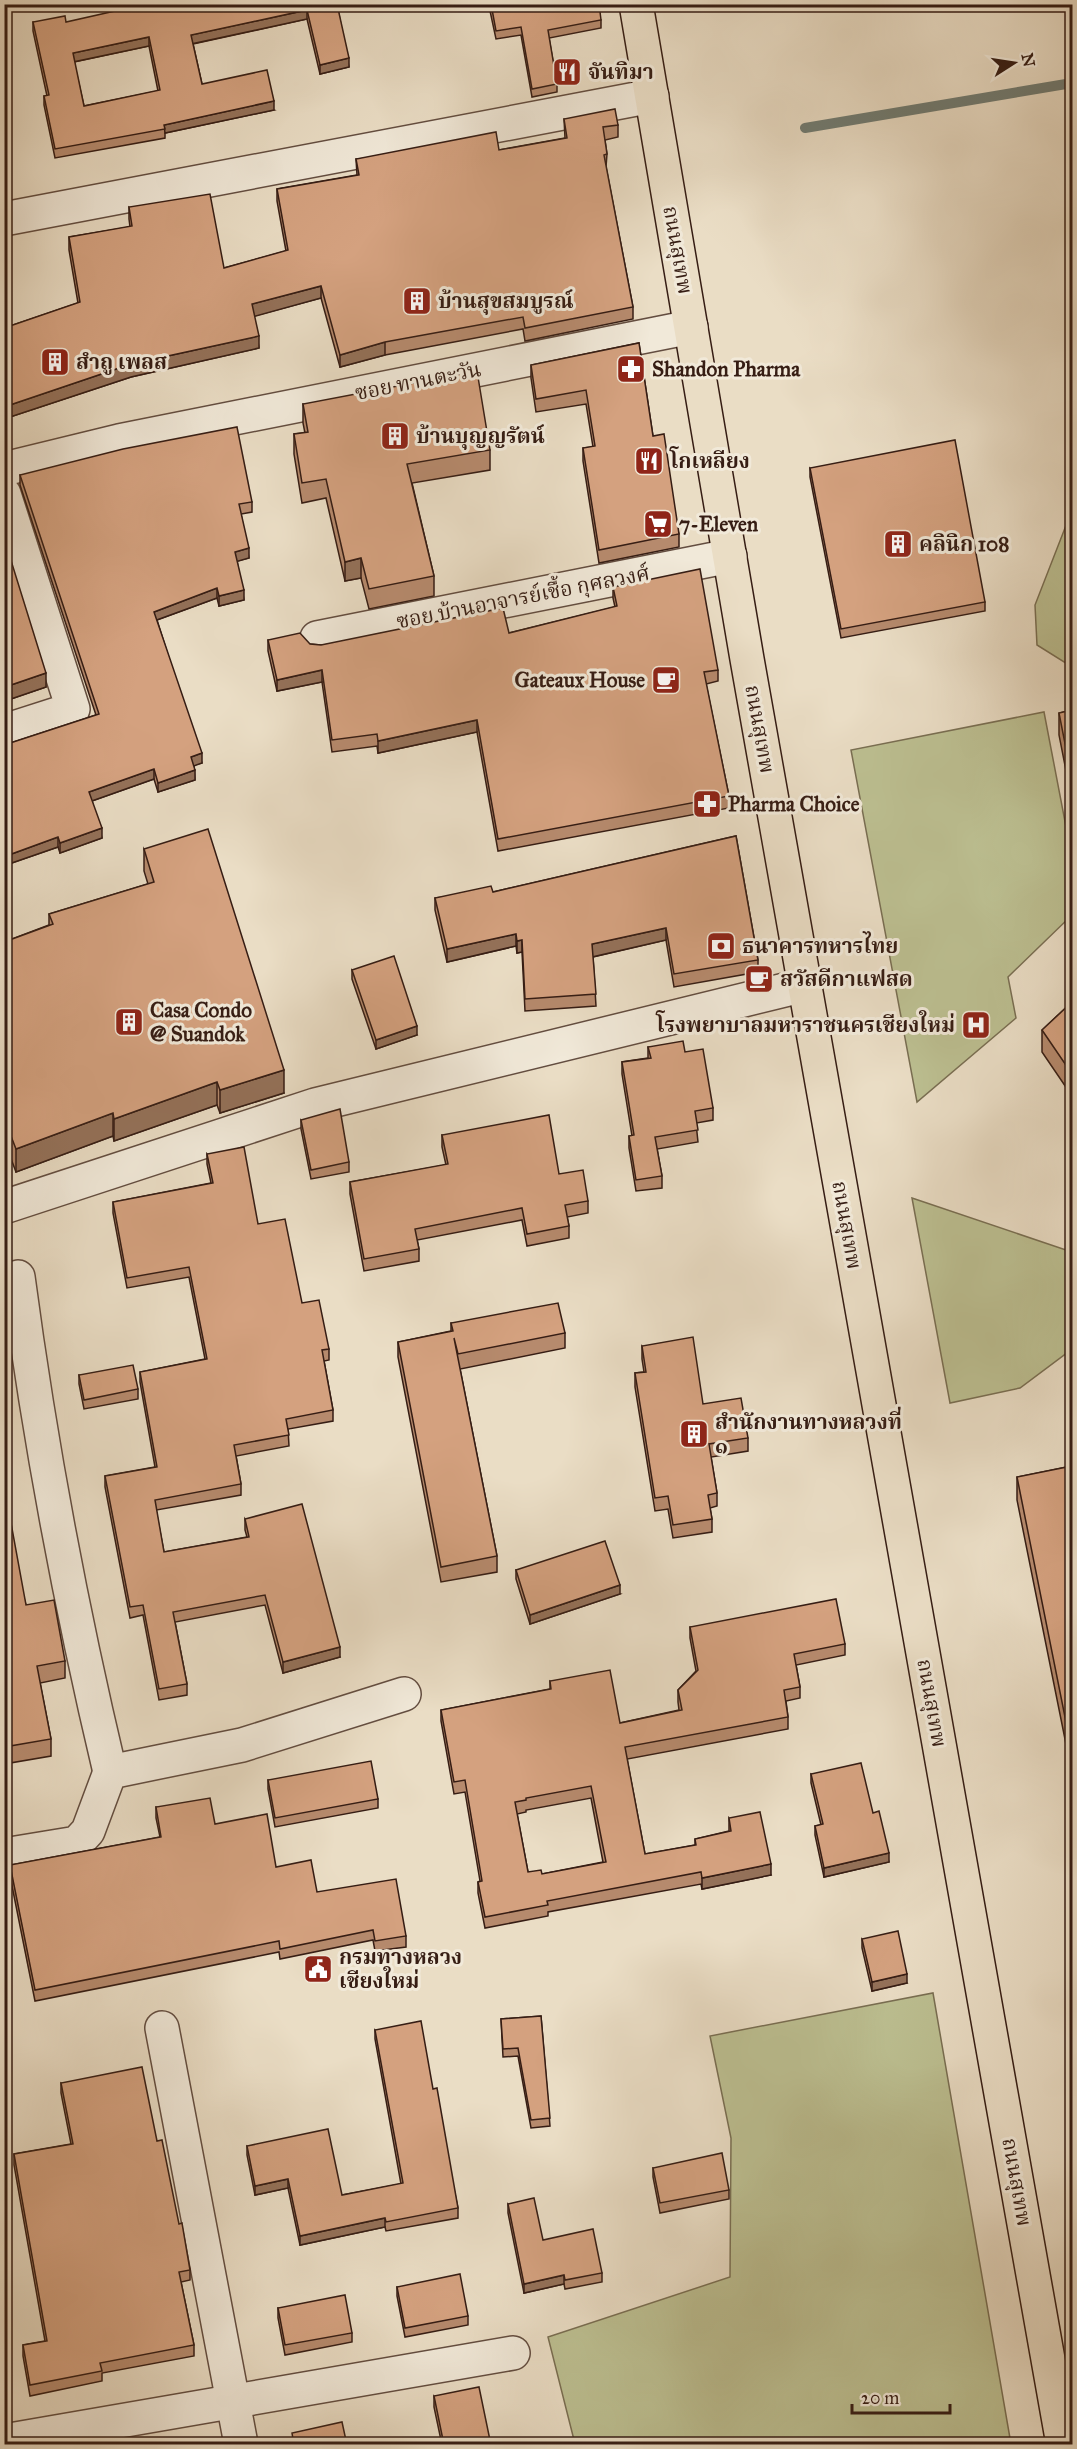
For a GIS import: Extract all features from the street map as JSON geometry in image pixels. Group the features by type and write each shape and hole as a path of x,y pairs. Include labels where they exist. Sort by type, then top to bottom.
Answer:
{"main road":[{"name":"ถนนสุเทพ","path":"636,4 805,985 1063,2445"}],"street":[{"path":"4,219 652,96"},
{"name":"ซอย ทานตะวัน","path":"4,470 119,441 691,327"},
{"path":"4,494 73,709 4,731"},
{"name":"ซอย บ้านอาจารย์เชื้อ กุศลวงศ์","path":"317,638 730,555"},
{"path":"4,1207 315,1105 445,1071 805,985"},
{"path":"4,1855 78,1843 88,1831 110,1772 17,1374 18,1277"},
{"path":"110,1772 242,1745 404,1694"},
{"path":"162,2028 241,2445"},
{"path":"4,2441 513,2353"}],"green space":[{"path":"1072,510 1072,667 1037,645 1035,605"},
{"path":"1044,712 1072,858 1072,915 1008,977 1016,1018 917,1102 851,750"},
{"path":"912,1198 1072,1252 1072,1349 1020,1388 950,1403"},
{"path":"933,1993 1011,2444 575,2444 548,2337 730,2277 731,2138 710,2036"}],"building":[{"path":"146,4 337,4 349,58 320,65 307,10 191,35 202,84 267,70 274,101 164,125 165,129 55,149 44,96 49,95 33,22 65,16 66,22","holes":["149,37 160,90 84,106 73,53"]},
{"path":"491,4 599,4 601,20 548,30 557,84 532,89 521,27 496,31"},
{"path":"615,109 618,125 603,127 607,154 604,155 633,307 525,328 523,317 385,342 340,355 321,286 252,304 259,336 131,364 4,407 4,328 80,302 69,237 132,226 129,207 210,194 224,268 288,250 277,189 359,175 356,159 496,132 499,150 567,138 564,119"},
{"path":"639,343 653,436 664,434 679,534 599,550 583,448 595,446 586,390 536,399 531,365"},
{"path":"477,371 490,450 407,464 434,576 369,589 361,558 345,562 326,479 302,483 294,434 308,432 303,404"},
{"path":"237,427 252,502 239,504 249,548 235,552 244,590 219,596 217,588 154,612 202,753 191,757 195,770 158,783 154,769 89,792 102,828 60,843 58,837 6,856 4,852 4,745 99,714 20,475 123,449"},
{"name":"คลินิก 108","path":"955,440 985,602 841,629 810,468"},
{"path":"4,538 46,673 8,686 4,675"},
{"path":"700,569 718,670 704,672 729,796 498,839 477,720 378,741 377,734 332,740 322,670 277,680 268,640 300,633 310,644 321,645 503,608 509,633 617,606 613,587"},
{"path":"1072,710 1072,779 1059,713"},
{"path":"208,829 284,1070 220,1090 217,1082 114,1119 113,1113 16,1149 4,1118 4,942 53,924 49,914 154,882 144,849"},
{"path":"736,836 758,960 674,974 666,928 592,944 596,994 525,999 522,940 517,941 516,934 447,949 435,898 491,886 493,892"},
{"path":"394,956 417,1026 376,1040 352,970"},
{"path":"1072,1002 1072,1074 1042,1030"},
{"path":"683,1041 685,1052 703,1049 713,1108 695,1111 698,1130 655,1137 662,1176 636,1180 629,1136 634,1135 622,1062 651,1058 648,1047"},
{"path":"340,1109 349,1162 311,1170 301,1120"},
{"path":"549,1115 559,1174 583,1170 588,1201 565,1205 569,1226 527,1234 522,1208 415,1229 419,1249 364,1259 350,1182 448,1164 442,1135"},
{"path":"244,1147 258,1224 285,1219 302,1303 319,1300 329,1349 322,1350 333,1410 286,1419 289,1435 234,1445 241,1484 155,1500 164,1552 249,1537 245,1519 302,1504 340,1647 283,1662 265,1595 173,1612 187,1684 159,1689 143,1605 130,1607 105,1476 157,1467 140,1372 207,1359 189,1267 127,1278 113,1202 213,1183 207,1154"},
{"path":"558,1303 565,1333 458,1354 454,1338 497,1556 441,1567 398,1342 453,1331 451,1323"},
{"name":"สำนักงานทางหลวงที่ ๑","path":"693,1337 703,1404 741,1398 748,1438 709,1444 717,1493 708,1495 712,1519 673,1525 668,1496 655,1498 635,1373 646,1372 642,1346"},
{"path":"133,1365 138,1389 84,1400 79,1375"},
{"path":"1072,1466 1072,1752 1017,1477"},
{"path":"11,1523 26,1605 54,1600 65,1661 37,1666 51,1739 4,1747 4,1525"},
{"path":"605,1541 620,1585 530,1615 516,1570"},
{"path":"836,1599 845,1644 794,1654 800,1687 784,1690 788,1717 625,1747 645,1854 696,1845 695,1839 731,1831 729,1818 760,1812 771,1864 702,1878 701,1872 547,1901 548,1905 485,1917 478,1882 482,1881 465,1780 454,1782 441,1710 551,1689 550,1681 610,1670 620,1723 682,1710 678,1690 698,1670 690,1627","holes":["591,1786 606,1862 542,1874 541,1870 528,1872 515,1802"]},
{"path":"371,1761 378,1799 275,1818 268,1780"},
{"path":"861,1763 873,1813 879,1811 889,1853 824,1868 815,1826 823,1824 811,1774"},
{"path":"210,1798 215,1824 267,1814 276,1867 311,1860 317,1892 396,1879 406,1936 375,1941 373,1930 280,1949 279,1941 35,1990 10,1865 161,1837 156,1807"},
{"path":"898,1931 907,1974 872,1982 862,1939"},
{"path":"541,2016 550,2118 531,2120 518,2048 503,2049 501,2019"},
{"path":"421,2021 433,2089 437,2088 458,2208 386,2222 385,2218 300,2236 288,2179 255,2186 247,2146 328,2129 342,2195 403,2183 375,2030"},
{"path":"142,2067 157,2141 162,2140 179,2224 182,2223 190,2270 179,2272 194,2345 100,2363 102,2371 30,2385 23,2345 47,2341 14,2154 73,2144 61,2083"},
{"path":"722,2153 729,2190 660,2203 653,2168"},
{"path":"534,2198 543,2240 593,2229 602,2273 565,2280 564,2275 524,2284 508,2204"},
{"path":"460,2274 468,2316 405,2328 397,2287"},
{"path":"345,2295 352,2333 285,2345 278,2308"},
{"path":"479,2387 491,2445 444,2445 434,2396"},
{"path":"342,2422 347,2445 294,2445 292,2433"}],"waterway":[{"path":"805,128 1072,83"}],"place":[{"name":"จันทิมา","path":"567,72"},
{"name":"บ้านสุขสมบูรณ์","path":"417,301"},
{"name":"สำถู เพลส","path":"55,362"},
{"name":"Shandon Pharma","path":"631,369"},
{"name":"บ้านบุญญรัตน์","path":"395,436"},
{"name":"โกเหลียง","path":"649,461"},
{"name":"7-Eleven","path":"658,524"},
{"name":"คลินิก 108","path":"898,544"},
{"name":"Gateaux House","path":"666,680"},
{"name":"Pharma Choice","path":"707,804"},
{"name":"ธนาคารทหารไทย","path":"721,946"},
{"name":"สวัสดีกาแฟสด","path":"759,979"},
{"name":"Casa Condo @ Suandok","path":"129,1022"},
{"name":"โรงพยาบาลมหาราชนครเชียงใหม่","path":"976,1025"},
{"name":"สำนักงานทางหลวงที่ ๑","path":"694,1434"},
{"name":"กรมทางหลวง เชียงใหม่","path":"318,1969"}]}
